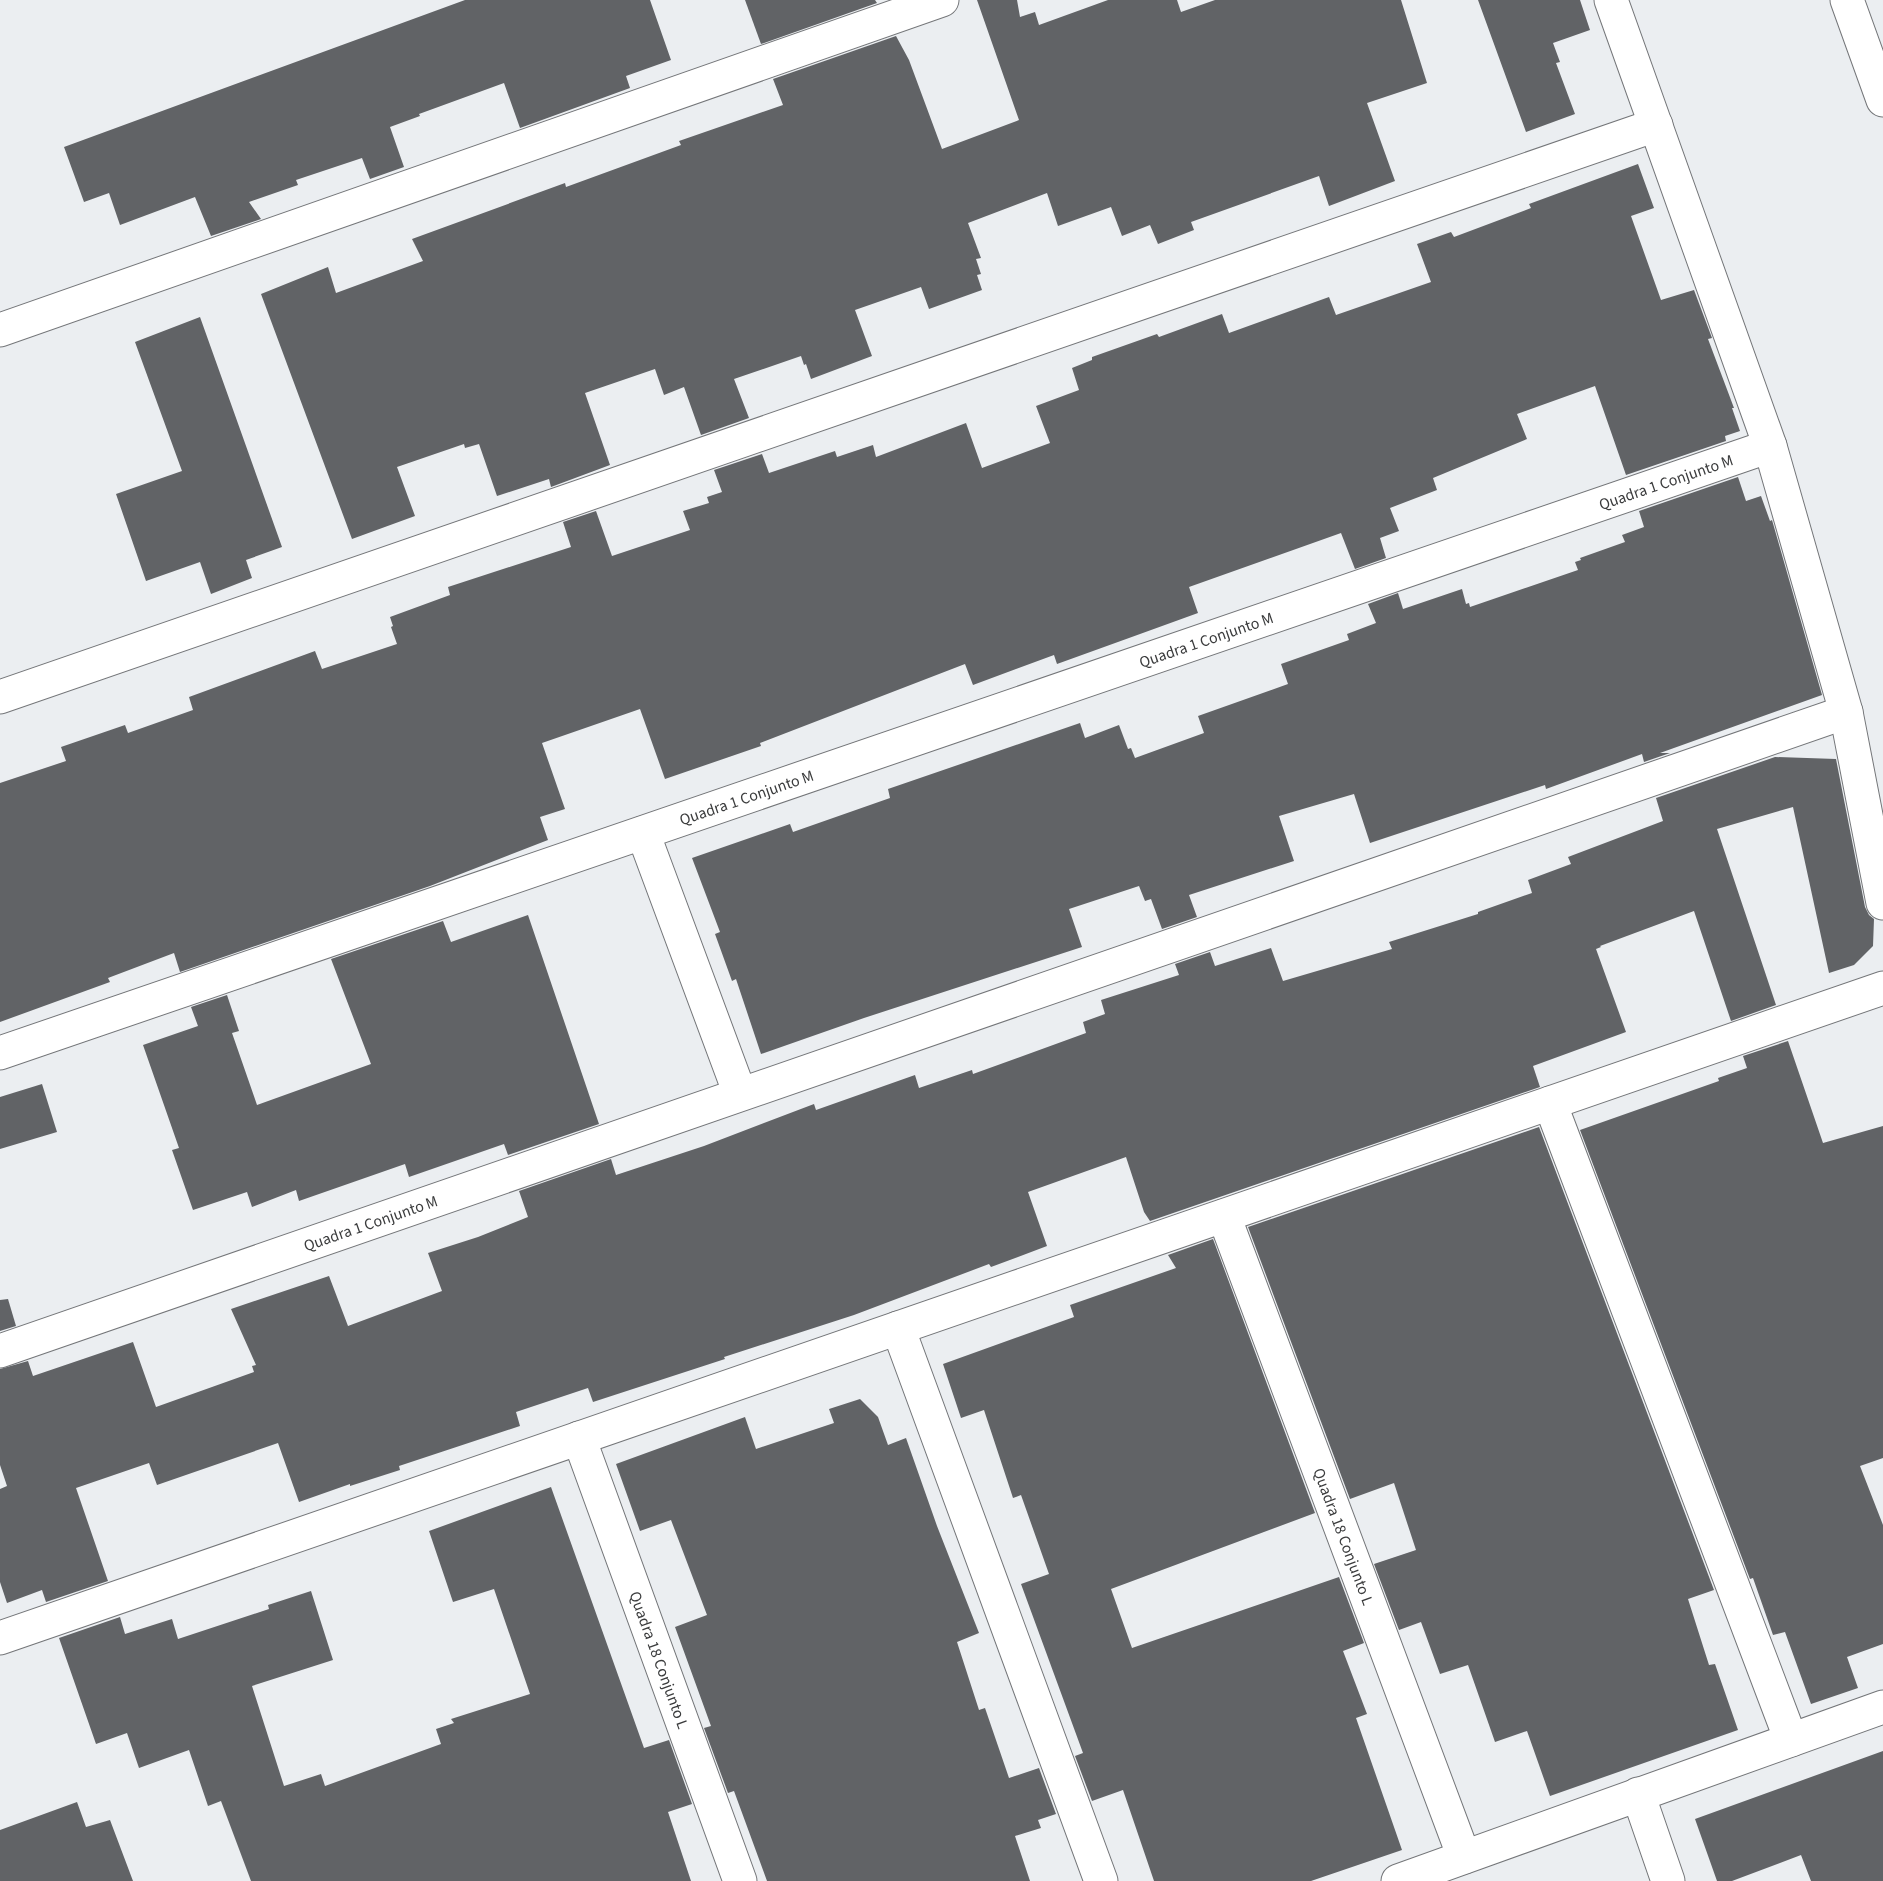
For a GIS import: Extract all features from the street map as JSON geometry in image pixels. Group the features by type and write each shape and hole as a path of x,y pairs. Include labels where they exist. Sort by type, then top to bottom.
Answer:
{"street":[{"path":"0,330 942,0"},
{"path":"1611,0 1770,446 1846,712 1880,867 1883,903"},
{"path":"1847,0 1883,100"},
{"path":"0,697 1656,125"},
{"name":"Quadra 1 Conjunto M","path":"0,1053 1770,446"},
{"name":"Quadra 1 Conjunto M","path":"0,1350 1846,712"},
{"path":"643,833 740,1095"},
{"path":"0,1638 1883,988"},
{"path":"1550,1103 1791,1740"},
{"name":"Quadra 18 Conjunto L","path":"1224,1216 1464,1857"},
{"path":"898,1328 1101,1881"},
{"name":"Quadra 18 Conjunto L","path":"579,1438 740,1881"},
{"path":"1398,1881 1883,1707"},
{"path":"1638,1794 1668,1881"}],"building":[{"path":"465,0 650,0 671,60 626,76 630,88 520,128 504,83 419,114 420,116 390,127 404,167 370,179 362,158 296,180 298,185 249,202 261,219 211,236 195,197 120,225 109,193 84,202 64,147"},
{"path":"745,0 875,0 877,3 761,44"},
{"path":"977,0 1017,0 1020,17 1035,12 1039,25 1108,0 1177,0 1181,12 1215,0 1401,0 1427,83 1367,103 1395,181 1329,206 1319,176 1191,222 1194,230 1158,244 1150,225 1122,236 1111,207 1058,226 1047,193 968,223 981,258 976,259 981,274 977,275 982,290 929,309 921,287 855,310 872,356 811,379 801,356 734,379 749,418 701,435 684,387 664,395 655,369 585,393 610,465 551,487 549,479 497,496 479,444 465,448 464,444 397,467 415,516 352,539 261,294 328,267 336,293 423,261 412,239 565,183 566,187 681,145 679,141 783,105 773,79 896,36 909,60 942,149 1019,120"},
{"path":"1478,0 1580,0 1590,30 1553,43 1560,62 1556,63 1575,114 1526,132"},
{"path":"1638,164 1654,208 1631,216 1661,300 1694,290 1712,338 1708,339 1734,408 1732,408 1740,431 1725,436 1726,441 1626,475 1595,386 1517,414 1527,439 1433,478 1437,490 1390,508 1399,531 1380,538 1386,558 1355,569 1341,533 1189,587 1198,613 1057,664 1054,655 973,685 965,664 760,743 761,746 665,779 640,709 542,743 565,809 540,817 548,840 430,886 180,972 174,953 108,978 110,982 0,1022 0,783 66,761 61,747 125,725 128,733 193,710 189,697 315,651 322,669 397,644 390,617 450,595 448,587 571,547 563,522 596,511 612,556 690,530 683,511 709,503 707,497 722,492 714,470 762,454 769,473 835,451 837,457 873,445 876,457 966,423 982,468 1050,443 1036,406 1079,390 1072,368 1092,360 1092,357 1157,334 1159,337 1222,314 1229,333 1329,297 1336,315 1431,282 1417,244 1451,232 1454,237 1531,208 1529,204"},
{"path":"200,317 282,547 246,560 252,578 211,594 200,562 146,581 116,494 182,471 135,342"},
{"path":"1738,477 1746,501 1761,496 1770,521 1772,520 1822,695 1660,753 1670,753 1644,762 1642,754 1546,789 1545,785 1370,843 1354,794 1279,816 1294,861 1189,895 1197,917 1162,929 1151,899 1145,901 1139,886 1069,909 1082,947 761,1054 736,979 732,981 715,934 720,932 692,858 790,824 793,832 890,798 888,789 1080,723 1085,738 1119,725 1128,749 1131,748 1135,758 1204,733 1198,716 1288,684 1281,664 1349,640 1347,634 1376,623 1368,604 1398,593 1403,609 1462,589 1466,604 1469,603 1470,607 1578,570 1575,562 1581,560 1580,558 1625,542 1622,535 1644,527 1639,511"},
{"path":"1775,757 1836,759 1865,907 1874,919 1873,946 1854,965 1829,973 1793,807 1717,829 1776,1005 1731,1021 1694,911 1596,949 1626,1032 1533,1066 1540,1087 1150,1221 1144,1212 1126,1157 1028,1192 1047,1246 991,1267 989,1264 854,1315 593,1402 588,1388 516,1412 520,1426 399,1466 400,1470 299,1502 278,1443 157,1485 149,1463 76,1488 108,1581 46,1602 42,1590 7,1603 0,1582 0,1489 7,1486 0,1465 0,1369 28,1361 33,1376 133,1342 156,1407 254,1372 252,1366 256,1365 231,1309 329,1276 348,1326 442,1291 428,1253 478,1237 528,1217 519,1191 611,1159 616,1175 704,1146 814,1104 816,1110 915,1075 919,1088 972,1070 973,1074 1086,1033 1083,1022 1105,1014 1101,1000 1179,975 1175,964 1210,952 1215,966 1271,948 1283,981 1392,949 1389,942 1478,914 1478,912 1532,893 1528,880 1571,864 1568,857 1663,821 1656,798"},
{"path":"528,915 599,1124 508,1155 504,1144 409,1177 405,1164 299,1201 296,1190 252,1207 247,1192 193,1210 172,1150 179,1148 143,1045 198,1026 191,1007 227,995 239,1031 232,1033 257,1105 371,1064 331,959 443,921 451,942"},
{"path":"1788,1041 1823,1143 1883,1126 1883,1458 1860,1466 1883,1525 1883,1644 1847,1657 1858,1688 1811,1704 1785,1632 1773,1635 1753,1578 1750,1579 1580,1130 1719,1081 1718,1078 1747,1068 1743,1056"},
{"path":"42,1084 57,1132 0,1149 0,1097"},
{"path":"1539,1127 1714,1590 1688,1599 1709,1665 1715,1664 1738,1730 1550,1796 1527,1731 1495,1742 1468,1665 1440,1674 1421,1622 1399,1630 1374,1564 1416,1550 1394,1483 1350,1499 1248,1227"},
{"path":"1213,1239 1315,1513 1111,1589 1132,1648 1339,1577 1364,1643 1343,1651 1367,1714 1356,1718 1402,1850 1311,1881 1154,1881 1123,1790 1092,1801 1075,1756 1083,1753 1021,1584 1049,1574 1021,1495 1013,1498 984,1410 961,1418 943,1364 1074,1317 1070,1305 1176,1268 1168,1255"},
{"path":"8,1299 16,1326 0,1331 0,1300"},
{"path":"860,1399 878,1417 888,1445 906,1438 937,1526 979,1633 957,1642 979,1710 985,1708 1009,1778 1039,1768 1056,1814 1038,1820 1041,1828 1015,1836 1030,1881 767,1881 734,1791 728,1793 704,1728 711,1726 675,1627 707,1615 671,1520 640,1531 616,1464 745,1417 756,1449 834,1423 829,1409"},
{"path":"551,1487 644,1748 669,1740 692,1804 668,1812 691,1881 251,1881 221,1801 208,1806 189,1750 139,1768 127,1733 96,1744 59,1638 120,1617 125,1634 172,1619 178,1639 269,1609 268,1605 311,1591 333,1660 252,1686 284,1786 321,1774 325,1786 441,1744 436,1729 454,1723 451,1719 530,1694 494,1589 453,1602 429,1531"},
{"path":"1883,1751 1883,1881 1811,1881 1801,1855 1732,1881 1717,1881 1695,1819"},
{"path":"77,1802 86,1827 110,1820 133,1881 0,1881 0,1830"}]}
